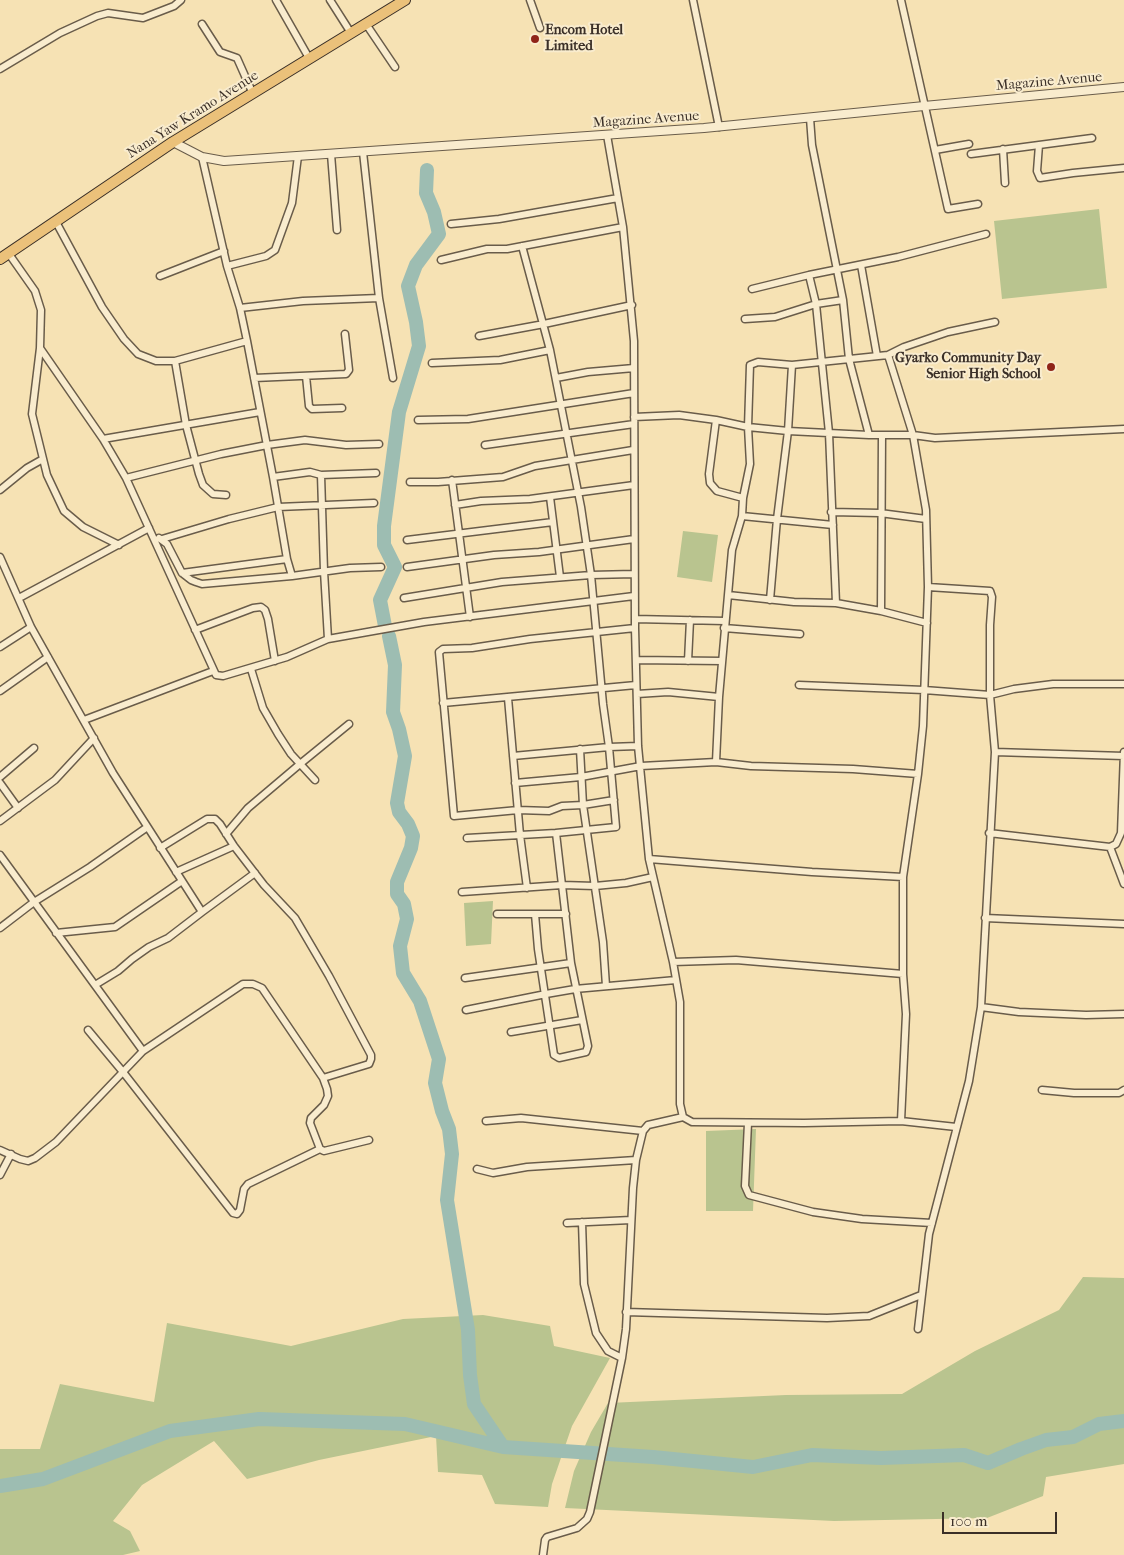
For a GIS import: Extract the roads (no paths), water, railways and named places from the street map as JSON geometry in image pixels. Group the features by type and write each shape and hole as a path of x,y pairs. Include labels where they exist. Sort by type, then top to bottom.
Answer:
{"main road":[{"name":"Nana Yaw Kramo Avenue","path":"4,257 173,142 405,0"}],"street":[{"path":"0,69 60,32 97,16 108,13 143,18 174,6 181,0"},
{"path":"276,0 309,58"},
{"path":"330,0 351,33"},
{"path":"530,0 540,28"},
{"path":"693,0 719,127"},
{"path":"901,0 948,209 978,204"},
{"path":"202,24 220,52 237,58 253,94"},
{"path":"366,24 395,67"},
{"name":"Magazine Avenue","path":"173,142 202,157 224,161 719,127 1124,88"},
{"path":"810,118 812,145 843,300 849,359 869,435"},
{"path":"607,135 623,226 625,259 632,305 634,368 634,618 638,746 649,859 673,962 680,1002 680,1104 683,1117"},
{"path":"971,154 1092,138"},
{"path":"935,150 969,144"},
{"path":"1039,144 1037,171 1040,178 1073,172 1124,168"},
{"path":"1003,149 1005,183"},
{"path":"364,152 379,298 393,378"},
{"path":"331,154 337,230"},
{"path":"227,266 266,256 275,250 293,198 298,156"},
{"path":"202,157 227,266 240,308 274,477 287,559 292,576"},
{"path":"451,224 499,219 618,198"},
{"path":"56,222 102,307 124,339 138,354 156,361 175,361 247,341"},
{"path":"441,260 488,249 507,250 623,226"},
{"path":"752,288 898,257 986,234"},
{"path":"467,838 616,828 612,772 587,545 550,350 522,246"},
{"path":"160,276 224,251"},
{"path":"4,257 35,291 41,310 40,348 32,414 47,475 64,511 83,528 119,545"},
{"path":"861,265 877,356"},
{"path":"809,275 816,304 829,433 836,603"},
{"path":"240,308 303,301 379,298"},
{"path":"745,320 775,317 816,304 843,300"},
{"path":"479,336 632,305"},
{"path":"716,762 718,697 732,550 742,516 742,498 750,464 748,427 750,365 758,362 792,366 888,355 904,347 948,332 995,322"},
{"path":"254,378 346,374 348,372 345,334"},
{"path":"40,348 103,439 126,478 216,675 223,676 251,669 328,639 424,622 634,596"},
{"path":"432,363 500,360 550,350"},
{"path":"888,355 912,435 926,519 928,587 927,660 923,726 903,877 903,974 906,1014 901,1122"},
{"path":"175,361 186,425 203,486 213,494 226,495"},
{"path":"770,600 777,519 788,431 792,366"},
{"path":"556,378 588,372 634,368"},
{"path":"306,376 309,406 312,409 342,408"},
{"path":"418,420 468,419 634,393"},
{"path":"103,439 260,412"},
{"path":"484,445 634,420 679,415 748,427 788,431 912,435 935,438 1124,429"},
{"path":"716,420 709,474 710,483 717,491 742,498"},
{"path":"881,611 882,435"},
{"path":"126,478 195,460 267,445 305,440 346,445 379,444"},
{"path":"410,482 438,482 503,477 534,466 633,450"},
{"path":"0,490 27,468 43,459"},
{"path":"274,477 310,472 321,475 376,473"},
{"path":"321,475 328,639"},
{"path":"452,480 470,617"},
{"path":"455,505 481,501 550,497 634,485"},
{"path":"550,497 560,577"},
{"path":"162,539 278,507 374,503"},
{"path":"831,512 882,514 926,519"},
{"path":"742,516 833,525"},
{"path":"407,540 553,522"},
{"path":"19,598 119,545 151,531"},
{"path":"151,531 167,544 182,572 191,580 202,584 292,576 350,568 381,567"},
{"path":"407,567 634,539"},
{"path":"0,557 3,570 19,598 31,627 112,773 202,912"},
{"path":"182,572 287,559"},
{"path":"404,598 502,582 591,575 634,574"},
{"path":"918,1329 932,1222 969,1081 981,1007 994,752 990,695 992,597 990,591 928,587"},
{"path":"728,595 770,600 836,603 881,611 928,623"},
{"path":"195,630 260,607 265,610 268,619 275,661"},
{"path":"634,618 690,620 800,634"},
{"path":"688,661 690,620"},
{"path":"0,646 31,627"},
{"path":"614,800 562,806 549,811 518,810 456,816 452,814 440,650 472,648 530,639 635,628"},
{"path":"0,681 2,689 48,657"},
{"path":"636,660 722,661"},
{"path":"251,669 263,708 291,754 315,780"},
{"path":"84,720 214,671"},
{"path":"799,685 924,690 990,695 1054,684 1124,684"},
{"path":"443,703 636,685"},
{"path":"637,694 668,692 718,697"},
{"path":"508,698 520,835 527,888"},
{"path":"226,834 248,808 349,724"},
{"path":"0,821 56,780 94,738"},
{"path":"513,756 609,746 638,746"},
{"path":"0,777 34,748"},
{"path":"580,749 583,805 588,830 606,986"},
{"path":"994,752 1124,756"},
{"path":"989,833 1110,847 1116,844 1121,833 1124,752"},
{"path":"516,783 581,777 641,766 716,762 751,766 853,769 918,774"},
{"path":"0,783 18,808"},
{"path":"160,848 207,819 214,819 220,824 254,873 294,918 329,976 371,1055 368,1064 323,1078"},
{"path":"0,928 34,902 90,867 146,828"},
{"path":"535,914 538,949 554,1055 556,1057 578,1055 586,1052 588,1046 575,989 556,833"},
{"path":"176,872 234,846"},
{"path":"1110,847 1124,884"},
{"path":"0,855 143,1051"},
{"path":"649,859 903,877"},
{"path":"95,985 118,971 149,946 168,938 254,873"},
{"path":"462,892 562,885 595,886 626,883 653,877"},
{"path":"56,933 115,927 182,881"},
{"path":"497,914 566,914"},
{"path":"985,918 1124,924"},
{"path":"673,962 736,960 903,974"},
{"path":"464,978 572,963"},
{"path":"466,1010 575,989 676,980"},
{"path":"0,1150 28,1161 35,1158 56,1142 143,1051 243,984 253,984 262,988 323,1078 328,1089 328,1096 324,1105 311,1118 310,1123 320,1149"},
{"path":"981,1007 1019,1012 1086,1015 1124,1014"},
{"path":"511,1032 582,1020"},
{"path":"88,1030 233,1213 237,1214 240,1210 244,1189 248,1184 320,1149 324,1151 369,1140"},
{"path":"1042,1090 1074,1093 1119,1093 1124,1090"},
{"path":"542,1555 542,1548 547,1536 578,1528 587,1519 590,1512 622,1358 626,1329 636,1160 643,1131 648,1126 683,1117 692,1122 901,1122 956,1127"},
{"path":"486,1121 521,1118 643,1131"},
{"path":"748,1123 745,1186 750,1195 813,1212 862,1219 932,1222"},
{"path":"0,1175 11,1154"},
{"path":"477,1169 493,1173 527,1168 636,1160"},
{"path":"567,1223 631,1220"},
{"path":"582,1222 584,1284 596,1333 608,1351 622,1358"},
{"path":"626,1312 827,1318 869,1316 921,1295"}],"waterway":[{"path":"385,626 380,600 395,567 384,545 384,526 399,412 419,346 408,286 416,265 439,234 434,212 426,193 427,170"},
{"path":"389,636 395,665 393,712 405,756 397,803 399,812 408,824 413,836 411,848 397,882 397,894 404,904 407,919 400,946 403,973 420,1001 439,1059 435,1083 449,1129 452,1154 447,1200 468,1330 470,1375 474,1404 503,1447"},
{"path":"0,1486 43,1479 170,1431 259,1419 405,1424 503,1447 653,1457 753,1467 812,1455 881,1458 964,1455 988,1463 1046,1440 1073,1437 1099,1424 1124,1421"}],"place":[{"name":"Encom Hotel Limited","path":"535,39"},
{"name":"Gyarko Community Day Senior High School","path":"1051,367"}]}
